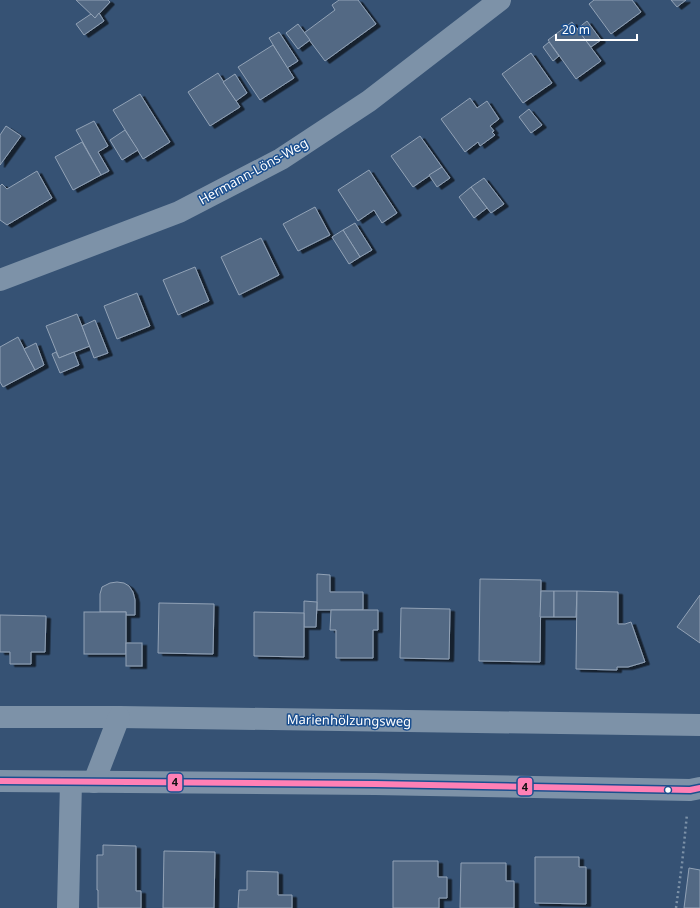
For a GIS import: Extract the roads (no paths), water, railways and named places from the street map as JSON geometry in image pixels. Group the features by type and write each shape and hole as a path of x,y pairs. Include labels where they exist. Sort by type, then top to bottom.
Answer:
{"street":[{"name":"Hermann-Löns-Weg","path":"0,280 179,212 281,159 369,101 500,0"},
{"name":"Marienhölzungsweg","path":"0,717 119,717 700,725"},
{"path":"94,782 119,717"},
{"path":"0,781 375,784 695,789"},
{"path":"68,908 71,782"}]}
